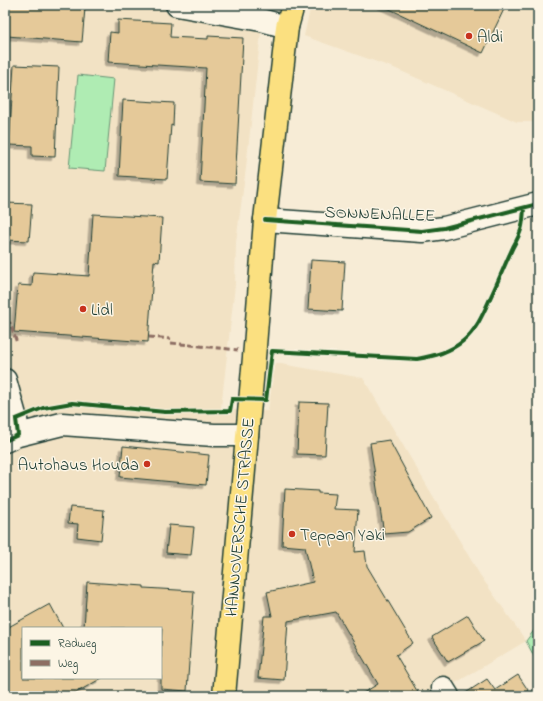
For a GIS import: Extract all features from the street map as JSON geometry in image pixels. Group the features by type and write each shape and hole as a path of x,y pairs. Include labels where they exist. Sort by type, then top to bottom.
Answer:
{"main road":[{"name":"HANNOVERSCHE STRASSE","path":"224,696 265,220 287,27 293,5"}],"street":[{"path":"177,5 261,20 287,27"},
{"name":"SONNENALLEE","path":"265,220 422,231 444,228 538,204"},
{"path":"5,380 16,419 12,438 62,424 214,435 247,435"}],"shaded area":[{"path":"5,5 264,5 246,168 236,242 235,285 221,408 268,411 275,363 363,378 480,575 526,641 437,694 437,696 347,696 346,694 343,696 5,696"},
{"path":"311,5 538,5 538,122 517,122 394,68 304,36"}],"green space":[{"path":"78,75 114,79 105,171 69,168"},
{"path":"538,625 538,664 526,641"}],"building":[{"path":"9,5 73,5 73,7 85,8 82,42 7,36"},
{"name":"Aldi","path":"381,5 506,5 483,53"},
{"path":"118,20 171,23 170,37 208,39 208,36 243,38 235,184 200,182 206,68 108,62 110,32 118,33"},
{"path":"14,65 59,67 55,157 32,156 32,146 9,145"},
{"path":"123,100 174,103 167,179 119,176"},
{"path":"5,203 32,204 29,241 5,240"},
{"name":"Lidl","path":"93,214 162,218 159,262 154,261 148,342 14,332 18,285 32,286 33,272 89,276"},
{"path":"311,260 345,262 342,311 308,309"},
{"path":"299,402 328,403 325,455 297,454"},
{"path":"389,440 431,518 408,532 384,534 370,443"},
{"path":"123,446 209,455 206,485 120,477"},
{"path":"285,489 318,491 318,493 336,494 334,509 358,510 355,552 365,551 367,566 413,643 396,655 420,696 358,696 378,684 336,612 288,621 284,680 258,678 264,616 272,616 267,592 313,582 305,547 282,545"},
{"path":"70,507 104,510 101,540 77,537 78,524 68,523"},
{"path":"169,525 194,527 191,555 166,553"},
{"path":"87,582 144,586 144,588 194,591 187,691 161,689 162,627 84,627"},
{"path":"50,604 62,627 22,627 22,679 100,679 70,696 5,696 5,629"},
{"path":"468,615 484,641 448,662 432,637"},
{"path":"518,675 532,696 461,696 487,679 495,690"}],"marked path":[{"path":"5,323 10,323 17,343"},
{"path":"149,337 171,339"},
{"path":"171,343 238,350"}],"cycle path":[{"path":"265,220 422,231 444,228 538,204"},
{"path":"5,441 18,435 16,419 43,408 72,403 165,412 230,411 232,399 266,400 272,351 417,359 447,351 463,341 473,331 481,318 520,232 524,208"}],"place":[{"name":"Aldi","path":"469,36"},
{"name":"Lidl","path":"83,309"},
{"name":"Autohaus Houda","path":"147,464"},
{"name":"Teppan Yaki","path":"292,534"}]}
